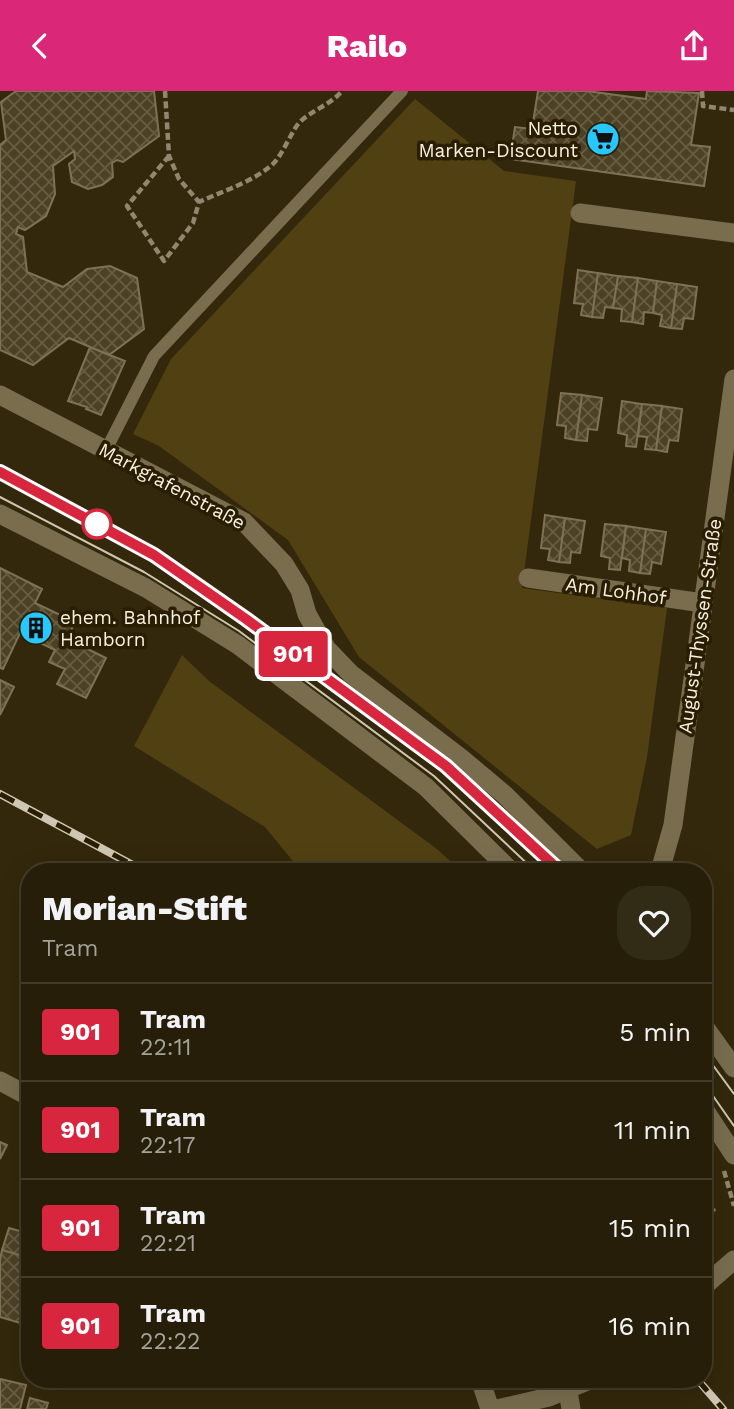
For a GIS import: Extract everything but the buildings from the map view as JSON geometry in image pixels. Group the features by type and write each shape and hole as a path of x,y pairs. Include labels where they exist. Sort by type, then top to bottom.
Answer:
{"street":[{"path":"580,213 734,233"},
{"name":"August-Thyssen-Straße","path":"662,863 673,825 734,379"},
{"name":"Markgrafenstraße","path":"0,395 244,522 284,564 326,648 351,674 505,795 573,863"},
{"path":"0,514 146,588 238,645 426,787 503,863"},
{"name":"Am Lohhof","path":"528,578 703,603"},
{"path":"712,1037 734,1068"},
{"path":"0,1081 21,1092"},
{"path":"712,1124 731,1160"},
{"path":"712,1279 734,1260"},
{"path":"483,1388 490,1409"},
{"path":"497,1409 567,1393"}],"lane":[{"path":"106,450 154,356 402,91"}],"path":[{"path":"165,91 169,156 179,179 199,202"},
{"path":"199,202 247,181 273,164 300,121 327,105 342,91"},
{"path":"702,91 703,106 734,110"},
{"path":"169,156 127,206 164,261 194,223 199,202"},
{"path":"731,1160 724,1172 734,1206"}],"shaded area":[{"path":"415,99 504,171 576,181 522,588 667,608 647,757 631,835 597,849 359,657 288,540 159,446 133,434 171,359"},
{"path":"182,655 209,681 452,863 294,863 265,827 134,746"}],"tram line":[{"path":"0,472 154,555 246,619 446,766 551,863"},
{"name":"901","path":"0,472 154,555 246,619 446,766 551,863"},
{"path":"0,497 144,572 239,631 434,776 526,863"},
{"path":"712,1064 734,1094"},
{"path":"712,1094 734,1126"}],"railway":[{"path":"0,794 129,863"},
{"path":"705,1388 723,1409"}],"place":[{"name":"Netto Marken-Discount","path":"603,139"},
{"name":"ehem. Bahnhof Hamborn","path":"36,628"}]}
